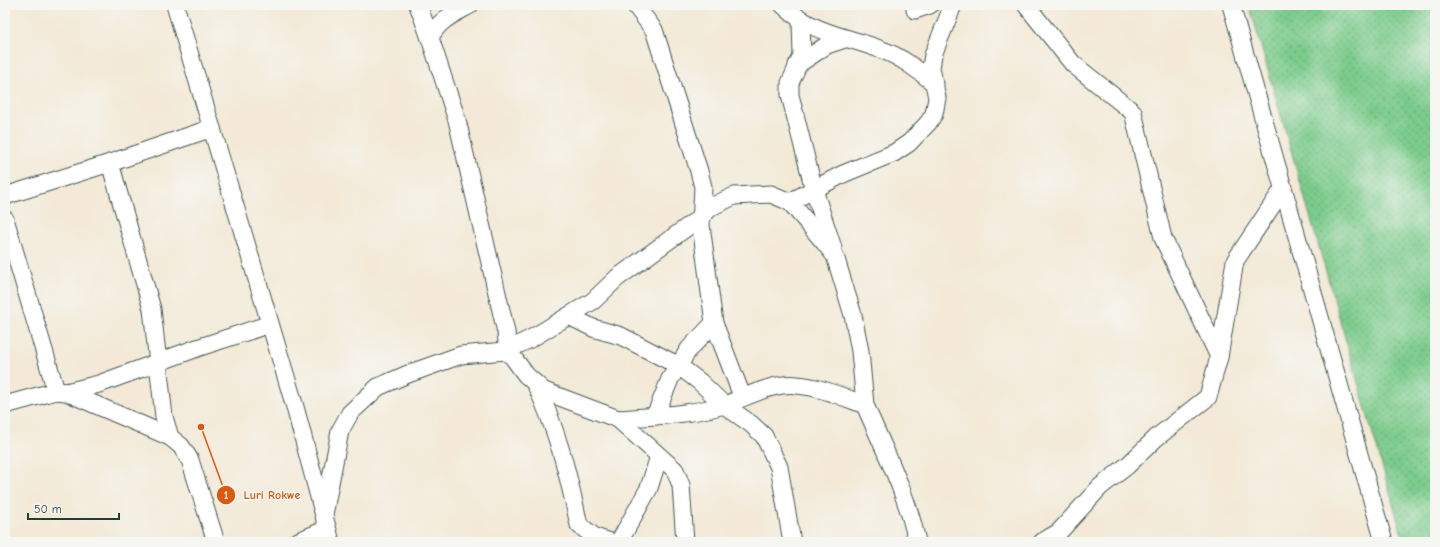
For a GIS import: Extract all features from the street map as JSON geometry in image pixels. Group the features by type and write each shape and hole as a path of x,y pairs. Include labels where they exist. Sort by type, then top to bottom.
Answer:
{"street":[{"path":"175,5 270,324 328,529"},
{"path":"418,5 457,120 506,332 507,342 505,351"},
{"path":"430,38 434,28 447,17 470,5"},
{"path":"635,5 654,30 703,187 701,217 714,324 742,396"},
{"path":"783,5 818,30 882,50 912,65 936,84"},
{"path":"790,202 844,174 894,152 909,143 928,123 934,114 937,98 936,84 931,68 933,55 953,5"},
{"path":"1026,5 1073,64 1133,112 1163,238 1218,357"},
{"path":"1232,5 1384,542"},
{"path":"801,19 802,49 798,65 790,84 790,95 814,190 853,315 860,351 865,405 893,466 905,499 917,542"},
{"path":"798,65 827,45 845,39"},
{"path":"5,196 110,163 212,128"},
{"path":"110,163 152,310 164,417 170,437"},
{"path":"1042,542 1055,536 1100,487 1128,465 1156,438 1208,397 1218,357 1235,261 1283,189"},
{"path":"328,529 340,431 350,414 378,387 408,374 461,355 505,351 532,338 593,301 617,278 701,217 711,207 734,196 771,194 790,202 835,256"},
{"path":"5,219 61,392 170,437 181,446 190,460 216,542"},
{"path":"569,316 593,328 621,336 679,366 700,382 724,405 751,424 764,436 773,450 779,467 792,542"},
{"path":"5,405 99,384 157,362 270,324"},
{"path":"655,416 670,379 689,349 714,324"},
{"path":"505,351 512,356 544,391 618,419 675,470 681,486 685,542"},
{"path":"534,381 545,404 564,455 578,525 583,542"},
{"path":"618,419 655,416 724,405 742,396 778,386 796,384 822,390 865,405"},
{"path":"619,542 649,488 659,456"},
{"path":"578,525 595,537 611,542"},
{"path":"296,542 328,529"}],"green space":[{"path":"1249,5 1435,5 1435,542 1404,542"}],"place":[{"name":"Luri Rokwe","path":"201,427"}]}
